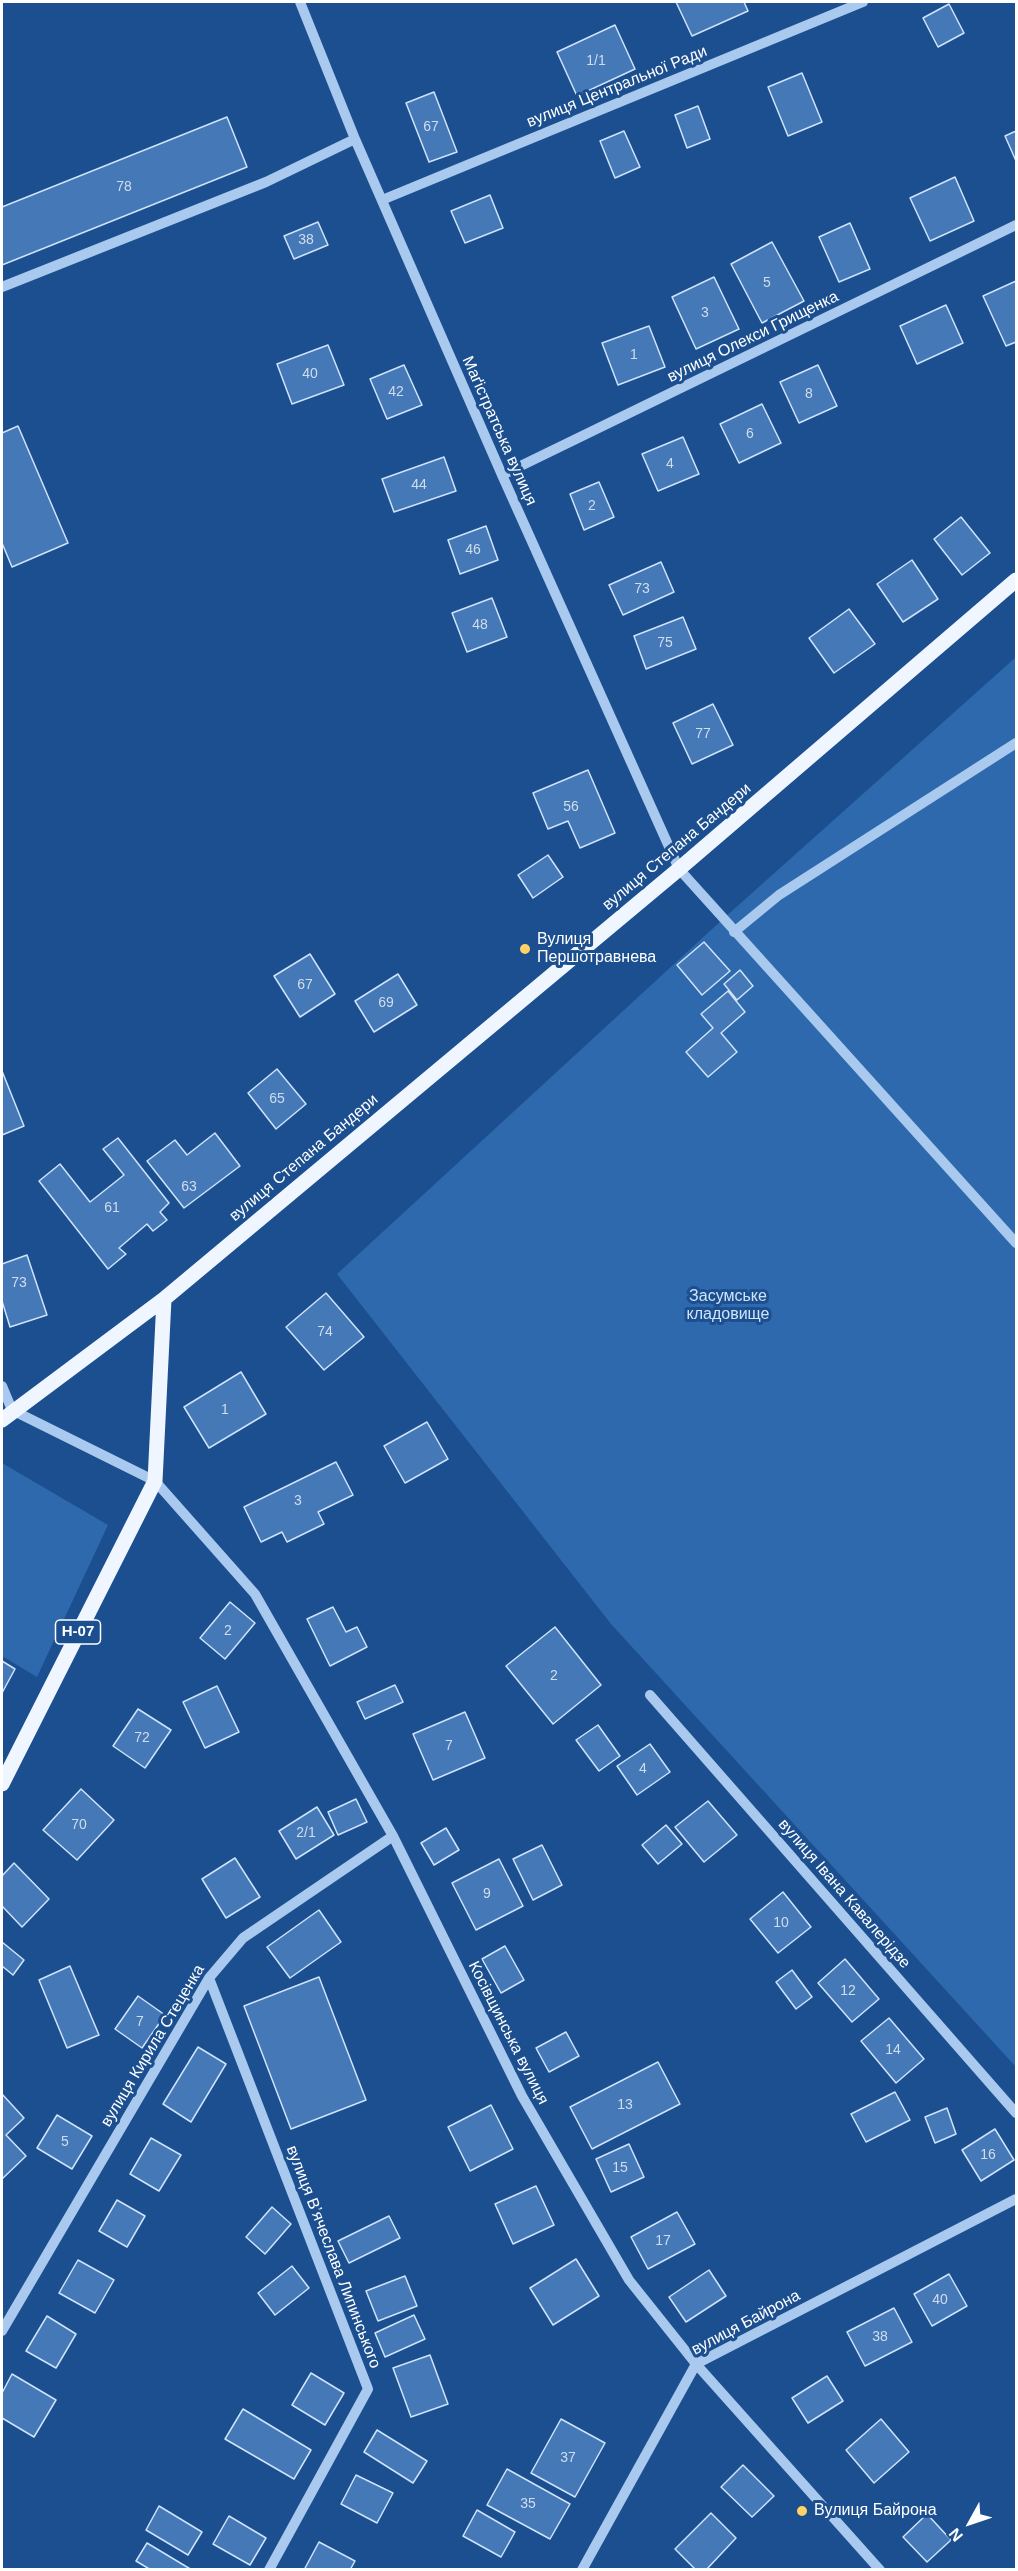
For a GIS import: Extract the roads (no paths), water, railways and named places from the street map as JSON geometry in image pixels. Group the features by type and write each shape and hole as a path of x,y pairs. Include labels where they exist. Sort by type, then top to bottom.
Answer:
{"main road":[{"name":"вулиця Степана Бандери","path":"7,1415 164,1299 679,869 1017,580"},
{"name":"Н-07","path":"2,1784 155,1481 164,1299"}],"street":[{"name":"Маґістратська вулиця","path":"300,2 355,139 502,476 679,869 1017,1243"},
{"name":"вулиця Центральної Ради","path":"382,200 863,2"},
{"path":"2,287 266,182 355,139"},
{"name":"вулиця Олекси Грищенка","path":"502,476 1017,225"},
{"path":"734,932 779,895 1017,743"},
{"path":"2,1386 7,1415 155,1481"},
{"name":"Косівщинська вулиця","path":"155,1481 255,1594 393,1836 522,2096 629,2280 696,2364 880,2570"},
{"name":"вулиця Івана Кавалерідзе","path":"650,1695 1017,2113"},
{"name":"вулиця Кирила Стеценка","path":"2,2331 209,1978 243,1938 393,1836"},
{"name":"вулиця Вʼячеслава Липинського","path":"209,1978 368,2389 269,2570"},
{"name":"вулиця Байрона","path":"582,2570 696,2364 1017,2199"}],"place":[{"name":"Вулиця Першотравнева","path":"525,949"},
{"name":"Вулиця Байрона","path":"802,2511"}],"park label":[{"name":"Засумське кладовище","path":"728,1306"}]}
